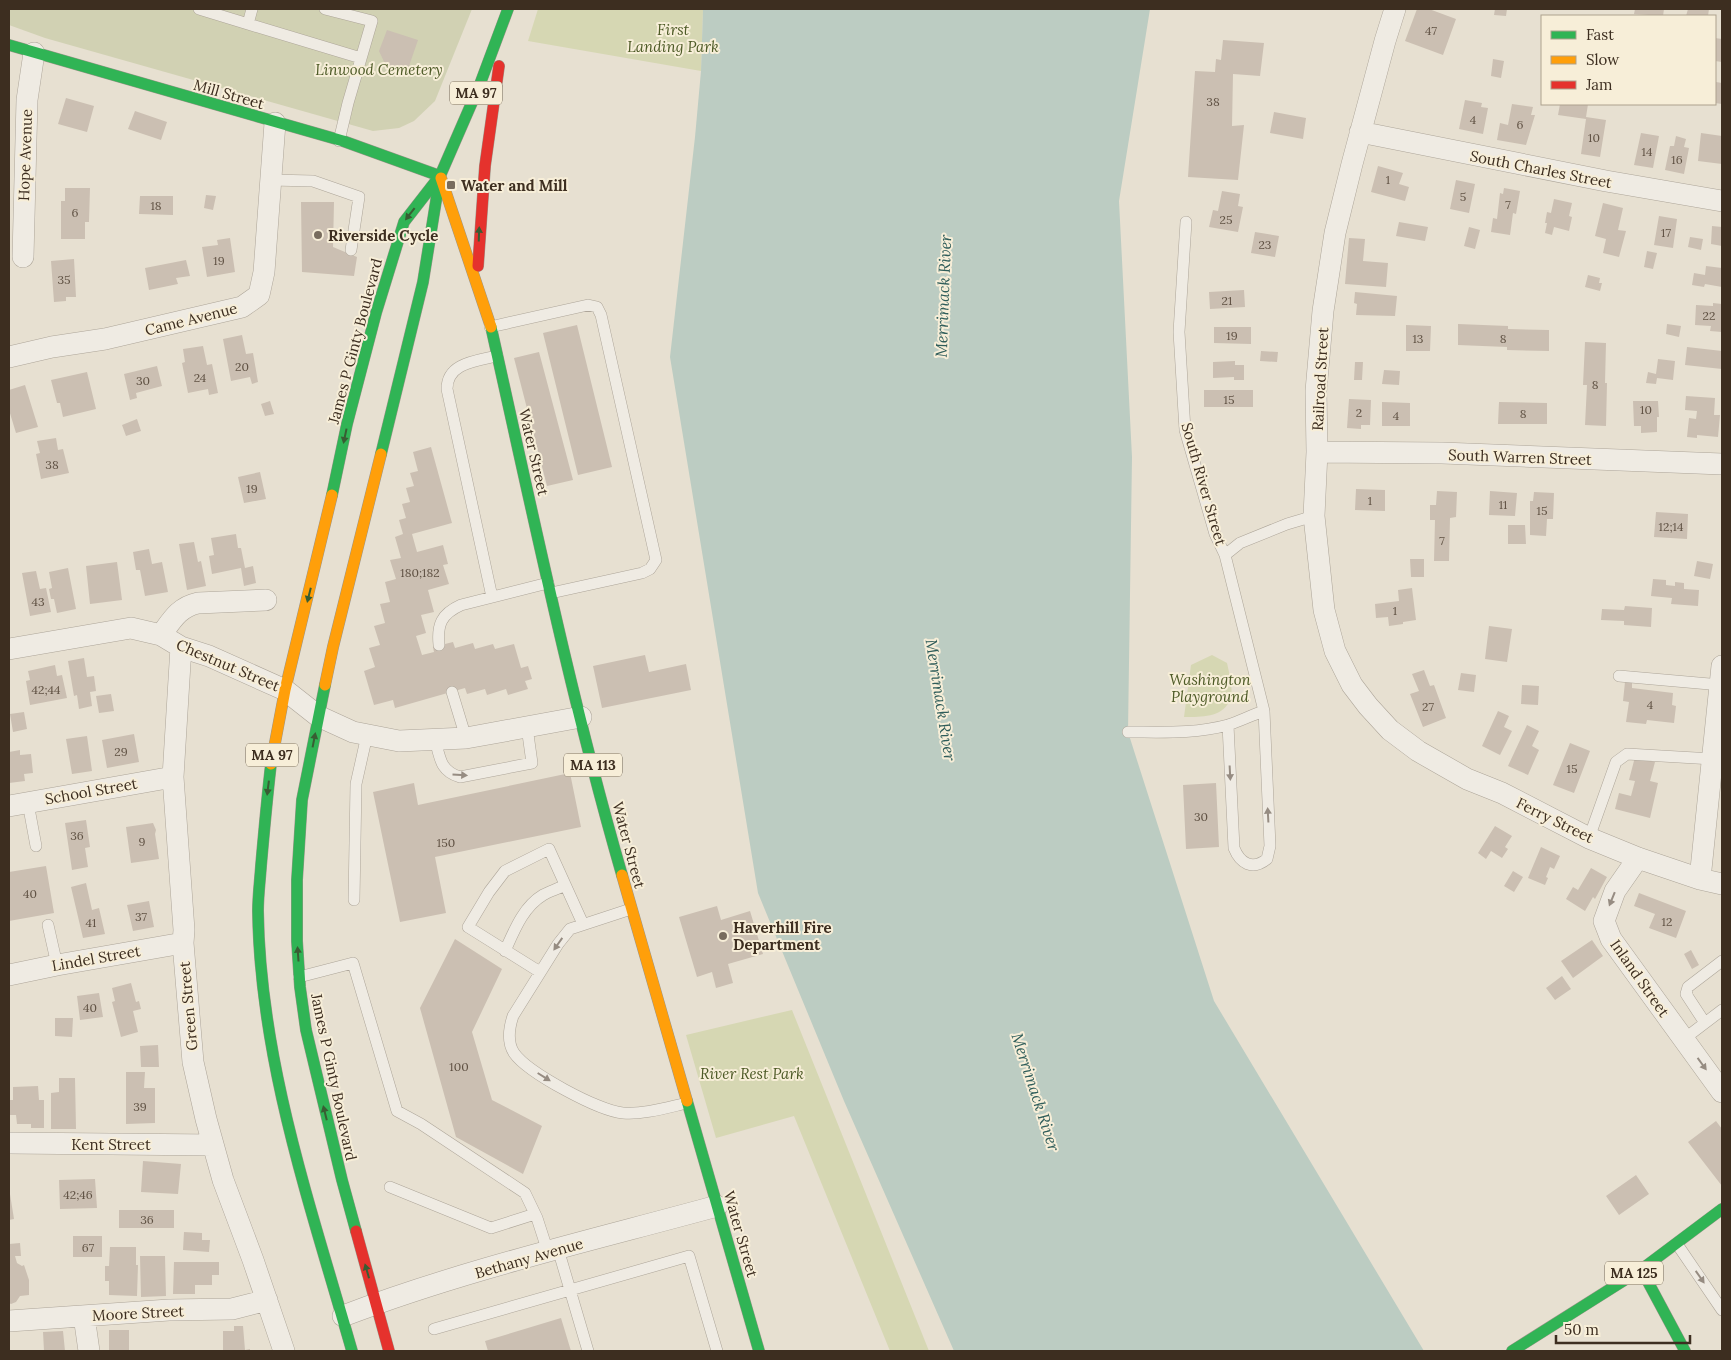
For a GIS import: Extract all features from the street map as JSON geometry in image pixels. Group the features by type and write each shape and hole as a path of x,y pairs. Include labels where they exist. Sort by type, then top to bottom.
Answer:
{"main road":[{"name":"Water Street","path":"508,9 480,84 440,176 490,327 610,836 759,1351"},
{"name":"Water Street","path":"477,283 484,166 508,9"},
{"name":"Mill Street","path":"9,45 339,140 440,176"},
{"name":"James P Ginty Boulevard","path":"352,1351 295,1152 278,1080 269,1029 258,910 265,817 273,747 285,690 326,528 347,424 376,313 404,222 440,176"},
{"name":"James P Ginty Boulevard","path":"389,1351 342,1180 308,1039 299,977 297,880 302,800 318,716 333,647 423,282 440,176"},
{"name":"MA 125","path":"1512,1351 1641,1269 1722,1209"},
{"path":"1641,1269 1683,1348"}],"street":[{"name":"Railroad Street","path":"1396,9 1385,41 1360,132 1335,233 1323,312 1316,391 1318,452 1314,516 1324,610 1335,652 1358,692 1374,712 1397,735"},
{"name":"Hope Avenue","path":"23,257 27,100 34,53"},
{"name":"Came Avenue","path":"9,356 52,346 105,339 242,307 259,295 264,272 275,123"},
{"name":"South Charles Street","path":"1360,132 1606,182 1722,201"},
{"name":"South Warren Street","path":"1318,452 1442,453 1722,464"},
{"name":"Chestnut Street","path":"161,636 176,615 189,605 266,600"},
{"name":"Chestnut Street","path":"9,649 131,628 161,636 181,647 209,656 285,690 318,716 353,732 399,741 466,738 581,717"},
{"name":"Green Street","path":"181,647 173,777 184,930 183,943 193,1062 223,1180 284,1351"},
{"path":"1700,879 1713,759 1719,734 1722,674"},
{"name":"Ferry Street","path":"1397,735 1418,751 1467,779 1502,793 1589,838 1638,858 1700,879 1722,884"},
{"name":"School Street","path":"18,804 173,777"},
{"name":"Inland Street","path":"1638,858 1615,891 1604,921 1611,939 1722,1092"},
{"name":"Lindel Street","path":"9,975 183,943"},
{"name":"Kent Street","path":"9,1144 213,1145"},
{"name":"Bethany Avenue","path":"342,1316 553,1250 717,1206"},
{"name":"Moore Street","path":"9,1321 169,1310 232,1310 267,1300"},
{"path":"84,1316 89,1351"}],"lane":[{"path":"199,9 361,58"},
{"path":"248,24 252,9"},
{"path":"324,9 372,21 339,140"},
{"path":"271,180 313,181 359,197 352,250"},
{"name":"South River Street","path":"1186,222 1179,332 1184,430 1215,534 1225,555 1264,711 1270,846 1267,859 1256,865 1249,865 1240,860 1234,848 1228,725"},
{"path":"439,646 438,634 444,617 451,610 461,605 492,597 642,573 650,569 656,560 601,315 597,306 588,304 490,327"},
{"path":"492,597 447,382 450,374 456,369 497,356"},
{"path":"1225,555 1240,543 1287,524 1314,516"},
{"path":"1619,676 1722,674"},
{"path":"452,692 466,738"},
{"path":"1128,732 1184,732 1228,725 1264,711"},
{"path":"435,739 441,764 450,774 460,777 532,763 527,727"},
{"path":"354,900 356,784 367,735"},
{"path":"1589,838 1616,762 1627,754 1713,759"},
{"path":"18,804 36,846"},
{"path":"540,972 468,927 488,892 505,871 549,849 583,924"},
{"path":"505,951 518,923 530,907 542,896 565,885"},
{"path":"631,909 570,929 558,944 513,1016 508,1029 510,1043 514,1052 524,1064 574,1095 609,1111 626,1114 687,1103"},
{"path":"48,925 57,965"},
{"path":"1705,1023 1686,994 1688,987 1722,962"},
{"path":"299,977 353,963 397,1111 421,1124 524,1193 553,1250 570,1289 588,1351"},
{"path":"1684,1039 1722,1010"},
{"path":"390,1187 491,1228 535,1214"},
{"path":"1677,1244 1722,1310"},
{"path":"434,1329 689,1256 717,1351"},
{"path":"1669,1351 1683,1348"}],"green space":[{"name":"Linwood Cemetery","path":"9,9 472,9 435,101 414,121 399,128 373,131 45,38 9,25"},
{"name":"First Landing Park","path":"538,9 703,9 701,71 528,41"},
{"name":"Washington Playground","path":"1212,655 1227,663 1231,685 1230,699 1223,710 1217,713 1184,717 1191,665"},
{"name":"River Rest Park","path":"792,1010 929,1351 890,1351 794,1116 716,1138 686,1035"}],"water":[{"name":"Merrimack River","path":"703,9 1150,9 1119,201 1132,457 1128,732 1214,1001 1424,1351 954,1351 844,1101 758,893 670,357 695,137 701,71"}],"building":[{"path":"1417,9 1429,9 1456,19 1443,55 1405,41"},
{"path":"1495,9 1507,9 1506,16 1494,15"},
{"path":"1635,9 1664,9 1663,15 1634,14"},
{"path":"1688,9 1709,9 1708,15 1686,15"},
{"path":"387,30 418,40 407,72 386,66 379,51"},
{"path":"1716,38 1722,39 1722,62 1716,61"},
{"path":"1223,40 1264,43 1260,76 1233,74 1232,126 1244,125 1238,180 1188,177 1195,71 1215,72 1216,59 1221,60"},
{"path":"1493,59 1504,61 1501,78 1491,76"},
{"path":"1716,82 1722,83 1722,104 1716,103"},
{"path":"66,98 94,106 87,132 58,124"},
{"path":"1465,100 1482,103 1481,107 1488,108 1483,134 1459,129"},
{"path":"1512,104 1533,107 1531,115 1535,115 1526,145 1497,140 1500,123 1508,125"},
{"path":"1560,105 1588,105 1586,117 1606,120 1600,157 1581,154 1586,119 1558,115"},
{"path":"135,111 167,122 161,140 128,129"},
{"path":"1274,112 1306,118 1303,139 1270,133"},
{"path":"1641,133 1659,136 1653,168 1634,165"},
{"path":"1701,133 1722,136 1722,164 1698,161"},
{"path":"1676,136 1686,139 1684,147 1689,148 1684,174 1665,170 1670,146 1674,146"},
{"path":"1378,166 1403,173 1399,184 1409,187 1405,201 1371,192"},
{"path":"1456,180 1475,184 1469,213 1450,209"},
{"path":"65,188 90,188 89,222 85,222 85,239 61,239 61,201 65,201"},
{"path":"1504,188 1520,191 1516,214 1513,213 1510,235 1491,232 1493,218 1497,219 1500,193 1503,194"},
{"path":"1222,191 1240,194 1238,206 1243,207 1238,232 1209,227 1213,210 1218,211"},
{"path":"206,195 216,196 213,210 204,208"},
{"path":"140,196 173,196 173,215 139,214"},
{"path":"1554,199 1572,203 1569,216 1572,217 1569,231 1554,227 1552,235 1545,233 1547,223 1545,223 1547,212 1551,213"},
{"name":"Riverside Cycle","path":"301,202 334,202 333,247 357,257 354,276 302,272"},
{"path":"1603,203 1623,208 1618,230 1626,231 1619,257 1603,253 1606,239 1595,236"},
{"path":"1659,216 1677,219 1673,248 1654,245"},
{"path":"1399,222 1428,227 1425,241 1396,236"},
{"path":"1712,226 1722,227 1722,246 1711,244"},
{"path":"1469,227 1480,230 1475,249 1464,246"},
{"path":"1255,232 1279,236 1275,257 1251,253"},
{"path":"1690,237 1703,239 1701,250 1688,247"},
{"path":"230,238 235,272 207,277 202,247 218,245 217,240"},
{"path":"1349,238 1365,239 1363,261 1388,263 1386,287 1345,284"},
{"path":"1647,251 1657,253 1653,269 1644,267"},
{"path":"74,259 76,297 66,297 66,301 54,302 51,261"},
{"path":"186,260 190,276 176,278 178,284 149,290 145,268"},
{"path":"1706,266 1722,268 1722,287 1705,284 1704,287 1692,285 1694,273 1705,275"},
{"path":"1588,275 1600,278 1599,283 1602,283 1600,291 1585,287"},
{"path":"1244,290 1245,307 1210,309 1209,292"},
{"path":"1355,292 1397,296 1395,316 1356,315"},
{"path":"1713,303 1722,304 1722,332 1710,331 1711,326 1695,325 1696,305 1713,306"},
{"path":"1458,324 1508,326 1508,329 1549,330 1549,351 1507,350 1507,347 1458,345"},
{"path":"1667,324 1681,326 1679,337 1666,334"},
{"path":"577,325 612,467 578,475 543,333"},
{"path":"1406,325 1431,326 1430,351 1406,351"},
{"path":"1214,327 1251,327 1251,344 1214,343"},
{"path":"242,335 246,354 253,353 258,382 252,384 250,377 231,381 223,339"},
{"path":"1585,342 1606,343 1606,426 1585,425 1587,385 1583,385"},
{"path":"203,346 207,365 212,364 218,393 209,395 208,389 188,393 182,363 185,362 183,349"},
{"path":"1687,347 1722,351 1722,369 1685,365"},
{"path":"1261,351 1278,352 1277,362 1260,361"},
{"path":"539,352 573,480 547,486 514,358"},
{"path":"1658,359 1675,361 1673,380 1657,378 1656,384 1646,383 1648,372 1656,374"},
{"path":"1235,361 1235,365 1244,365 1244,380 1234,380 1234,377 1213,378 1213,362"},
{"path":"1355,362 1363,362 1362,380 1354,380"},
{"path":"157,366 162,386 136,393 137,398 130,400 124,374"},
{"path":"1384,370 1400,371 1399,385 1382,384"},
{"path":"87,372 96,409 63,417 51,380"},
{"path":"25,385 38,427 16,433 9,410 9,390"},
{"path":"1204,390 1253,390 1253,407 1204,407"},
{"path":"1686,396 1715,398 1714,415 1720,415 1718,437 1697,435 1697,438 1687,437 1689,418 1696,419 1697,411 1685,410"},
{"path":"1349,399 1371,400 1370,425 1361,425 1361,429 1347,428"},
{"path":"270,401 274,414 265,416 261,404"},
{"path":"1633,401 1658,401 1659,417 1657,417 1657,432 1641,433 1641,426 1634,426"},
{"path":"1382,402 1410,403 1410,426 1382,426"},
{"path":"1499,402 1547,403 1547,424 1498,424"},
{"path":"137,419 141,431 126,436 122,425"},
{"path":"56,438 58,450 63,449 69,473 41,479 36,454 40,453 37,441"},
{"path":"431,447 452,523 412,534 417,552 443,545 448,564 443,565 449,584 428,590 434,612 421,615 426,633 416,636 422,655 434,652 433,647 453,642 455,648 473,643 475,649 493,644 495,649 514,644 521,668 528,666 532,679 525,681 528,689 508,695 506,689 487,695 485,689 467,694 465,688 395,708 393,700 374,705 364,671 375,667 369,648 380,645 374,626 385,623 380,604 390,602 385,582 396,579 390,560 401,558 395,537 403,534 399,520 406,518 402,504 410,502 406,488 414,486 410,473 418,471 413,452"},
{"path":"260,472 266,499 244,503 238,477"},
{"path":"1356,489 1385,490 1385,511 1355,510"},
{"path":"1437,491 1457,492 1456,517 1450,518 1449,561 1434,561 1435,520 1430,520 1430,505 1436,505"},
{"path":"1490,491 1517,493 1515,516 1489,515"},
{"path":"1534,492 1554,493 1553,519 1547,519 1546,536 1530,535 1530,501 1533,501"},
{"path":"1656,512 1688,514 1687,539 1654,537"},
{"path":"1508,525 1525,525 1526,544 1508,544"},
{"path":"236,534 238,548 241,548 245,568 253,566 256,583 244,586 241,568 212,574 209,556 214,555 211,538"},
{"path":"194,542 198,562 201,561 206,586 187,590 179,544"},
{"path":"149,549 152,564 162,562 168,592 145,596 140,570 136,570 133,552"},
{"path":"1410,559 1424,559 1424,577 1411,577"},
{"path":"1697,561 1713,564 1710,579 1694,576"},
{"path":"117,562 122,600 90,604 86,566"},
{"path":"68,568 76,609 57,613 54,599 51,599 49,589 52,588 49,572"},
{"path":"36,571 40,589 46,588 51,612 30,616 22,573"},
{"path":"1653,579 1666,580 1666,585 1675,586 1675,582 1684,583 1684,589 1699,590 1698,606 1671,604 1672,598 1651,596"},
{"path":"1412,588 1416,620 1389,626 1388,617 1376,618 1375,604 1399,601 1398,590"},
{"path":"1625,606 1652,608 1651,627 1624,625 1624,621 1601,620 1602,609 1624,610"},
{"path":"1489,626 1512,629 1507,662 1485,659"},
{"path":"645,655 649,672 686,664 691,690 602,708 593,666"},
{"path":"84,658 87,677 94,676 96,691 90,692 92,706 79,709 77,695 74,696 68,661"},
{"path":"55,665 57,676 62,675 67,698 30,705 26,681 30,680 28,671"},
{"path":"1424,670 1430,686 1434,685 1446,718 1423,727 1410,694 1419,691 1412,674"},
{"path":"1461,673 1476,675 1474,692 1458,690"},
{"path":"1625,682 1632,683 1632,688 1673,693 1672,705 1676,706 1674,723 1647,720 1646,724 1626,722 1629,702 1623,701"},
{"path":"1522,685 1539,686 1538,705 1521,704"},
{"path":"111,694 114,711 99,713 96,696"},
{"path":"1498,711 1509,716 1504,727 1512,731 1500,755 1482,746"},
{"path":"24,712 27,729 13,732 10,714"},
{"path":"1527,725 1539,731 1532,746 1539,750 1528,775 1508,766"},
{"path":"134,734 139,762 107,768 102,740"},
{"path":"87,736 92,771 72,774 66,739"},
{"path":"1570,743 1590,751 1574,793 1553,785"},
{"path":"20,750 20,755 31,754 33,773 24,774 25,781 9,783 9,752"},
{"path":"1635,757 1655,762 1650,781 1658,783 1650,818 1615,809 1619,793 1631,796 1635,781 1629,780"},
{"path":"570,773 581,827 435,857 446,913 400,922 373,792 414,783 418,805"},
{"path":"1216,783 1219,847 1186,849 1183,785"},
{"path":"86,820 90,847 85,848 88,867 72,870 65,823"},
{"path":"153,823 156,830 159,859 131,863 126,827"},
{"path":"1495,826 1512,836 1505,847 1508,849 1502,858 1491,851 1486,859 1478,853"},
{"path":"1541,847 1560,856 1554,869 1550,867 1545,885 1528,878"},
{"path":"46,866 54,913 9,921 9,872"},
{"path":"1591,868 1607,877 1595,899 1593,897 1585,911 1566,899 1573,887 1578,890"},
{"path":"1513,871 1523,877 1514,892 1504,886"},
{"path":"86,883 92,910 99,908 105,934 83,938 71,887"},
{"path":"1639,893 1686,911 1676,938 1649,928 1655,914 1634,906"},
{"path":"149,901 154,927 133,931 127,905"},
{"path":"717,906 721,920 750,911 763,954 728,964 733,983 716,988 712,972 697,977 679,917"},
{"path":"455,939 502,969 472,1032 492,1100 542,1126 523,1174 456,1137 420,1008"},
{"path":"1592,940 1603,956 1573,978 1561,961"},
{"path":"1691,950 1699,965 1692,969 1684,954"},
{"path":"1562,976 1571,989 1555,1000 1546,988"},
{"path":"131,983 136,1002 139,1001 141,1009 133,1011 138,1032 121,1037 112,1002 115,1001 112,988"},
{"path":"99,993 103,1017 80,1020 77,996"},
{"path":"55,1018 73,1018 72,1037 55,1036"},
{"path":"158,1045 159,1067 141,1067 140,1046"},
{"path":"126,1072 145,1072 144,1088 155,1088 155,1123 126,1124"},
{"path":"59,1078 75,1078 76,1129 51,1129 51,1093 59,1092"},
{"path":"38,1086 39,1100 44,1100 44,1128 31,1128 31,1124 17,1124 16,1115 10,1115 10,1100 13,1100 13,1087"},
{"path":"1716,1121 1722,1129 1722,1186 1688,1142"},
{"path":"143,1161 181,1164 178,1194 141,1192"},
{"path":"1636,1175 1649,1194 1619,1215 1606,1196"},
{"path":"95,1179 97,1208 60,1209 59,1180"},
{"path":"9,1188 14,1219 9,1220"},
{"path":"119,1210 174,1210 174,1228 119,1228"},
{"path":"184,1232 202,1233 202,1240 210,1240 209,1252 183,1250"},
{"path":"73,1236 102,1236 102,1257 73,1257"},
{"path":"20,1243 21,1256 15,1256 17,1263 22,1266 24,1265 29,1280 29,1295 20,1296 16,1302 11,1304 9,1303 9,1244"},
{"path":"110,1247 136,1247 136,1265 138,1265 137,1296 109,1295 109,1281 105,1281 105,1266 109,1266"},
{"path":"140,1256 165,1256 166,1296 141,1297"},
{"path":"174,1262 219,1262 219,1275 212,1275 212,1285 195,1285 195,1294 173,1294"},
{"path":"561,1318 571,1351 488,1351 485,1341"},
{"path":"234,1326 243,1326 245,1350 250,1349 250,1351 223,1351 223,1331 234,1331"},
{"path":"109,1330 129,1330 129,1351 109,1351"},
{"path":"63,1331 65,1351 44,1351 43,1332"}],"traffic: fast":[{"path":"381,454 423,282 440,176 480,84 508,9"},
{"path":"9,45 343,141 440,176"},
{"path":"332,495 347,424 376,313 404,222 439,177"},
{"path":"491,327 585,739 622,875"},
{"path":"325,685 302,800 297,880 297,941 300,987 306,1030 356,1231"},
{"path":"271,764 258,911 261,967 268,1023 290,1134 352,1351"},
{"path":"687,1101 759,1351"},
{"path":"1512,1351 1642,1269 1722,1209"},
{"path":"1641,1269 1685,1351"}],"traffic: slow":[{"path":"441,178 491,327"},
{"path":"325,685 381,454"},
{"path":"271,764 285,690 332,495"},
{"path":"622,875 687,1101"}],"traffic: jam":[{"path":"478,266 485,166 499,66"},
{"path":"356,1231 389,1351"}],"place":[{"name":"Water and Mill","path":"451,185"},
{"name":"Riverside Cycle","path":"318,235"},
{"name":"Haverhill Fire Department","path":"723,936"}]}
